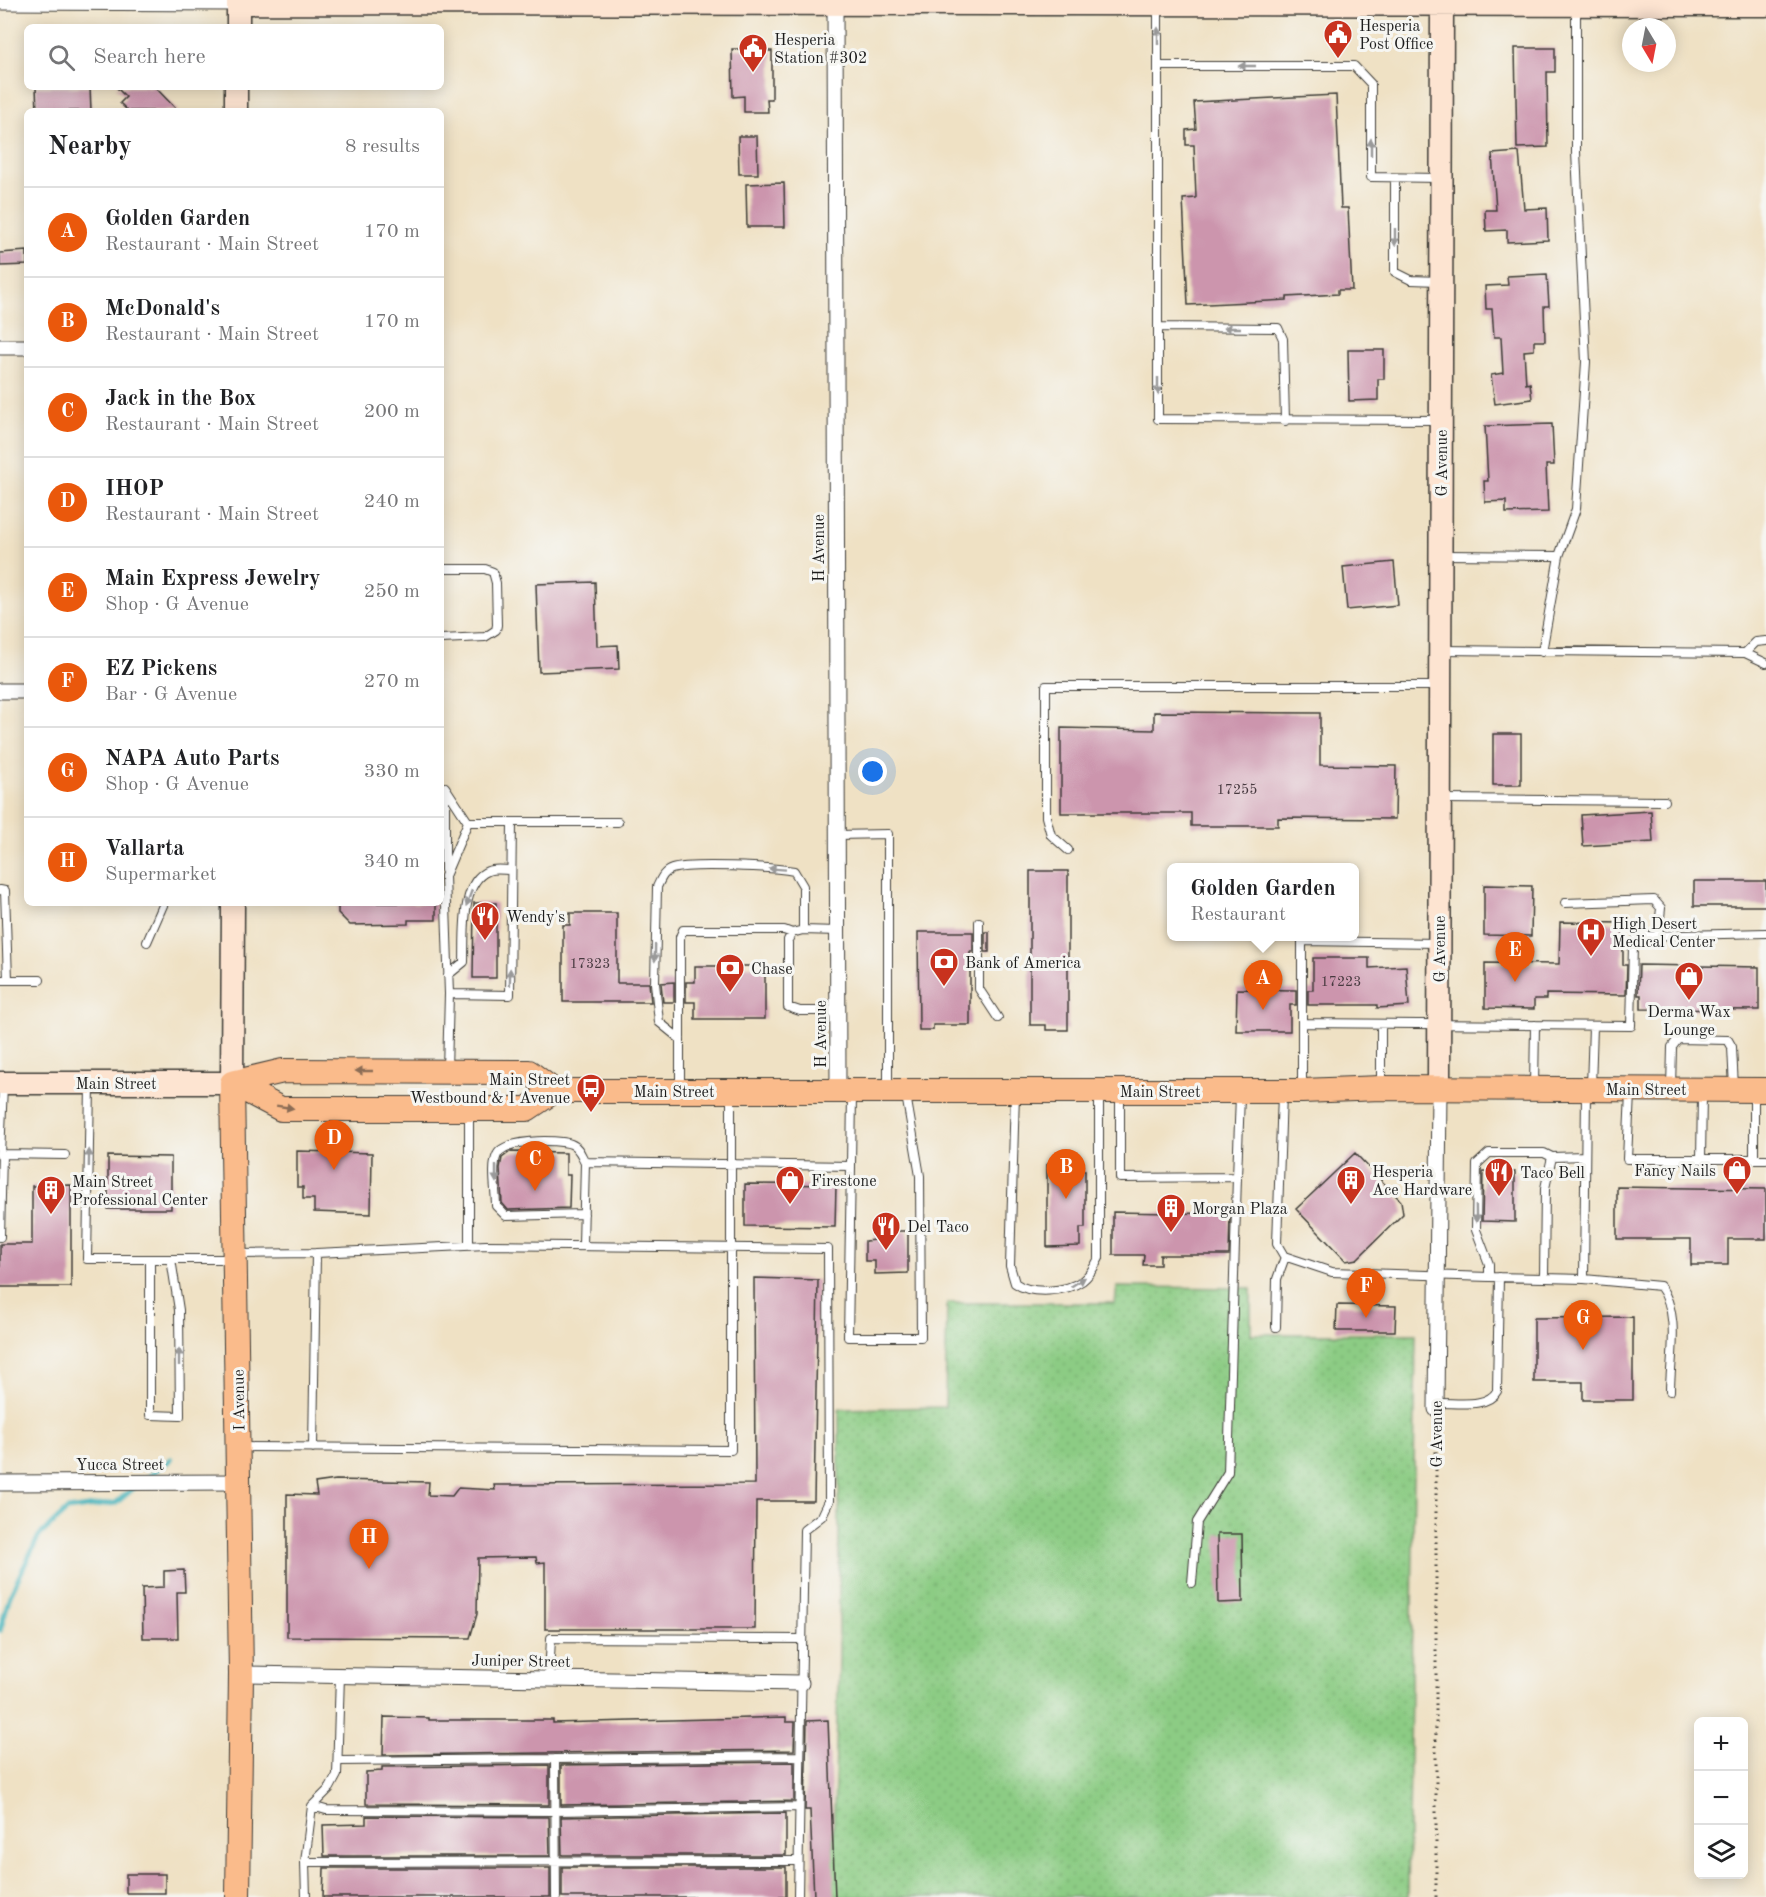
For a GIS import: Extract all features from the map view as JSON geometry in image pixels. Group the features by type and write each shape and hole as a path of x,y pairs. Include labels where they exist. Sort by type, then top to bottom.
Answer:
{"main road":[{"name":"Main Street","path":"232,1083 283,1071 529,1072 554,1091"},
{"name":"Main Street","path":"232,1083 281,1109 527,1109 554,1091 1752,1089"},
{"name":"I Avenue","path":"232,1083 240,1482 241,1674 238,1897"}],"street":[{"path":"238,1 238,24"},
{"path":"0,2 772,2 834,4 1126,2 1158,5 1442,3 1576,6 1766,5"},
{"name":"G Avenue","path":"1436,1406 1442,3"},
{"name":"H Avenue","path":"834,4 838,1011 845,1091"},
{"path":"236,90 236,108"},
{"path":"0,347 24,347"},
{"path":"0,691 24,691"},
{"name":"I Avenue","path":"232,1083 233,906"},
{"name":"Main Street","path":"2,1083 232,1083"},
{"name":"Yucca Street","path":"0,1483 240,1482"},
{"name":"Juniper Street","path":"241,1674 801,1683"}],"lane":[{"path":"1158,5 1158,419 1441,420"},
{"path":"1542,652 1559,556 1576,509 1586,362 1576,152 1576,6"},
{"path":"1158,66 1354,66 1371,84 1371,177 1442,178"},
{"path":"1395,178 1395,272 1411,280 1441,281"},
{"path":"1158,327 1278,328 1283,339 1285,421"},
{"path":"1440,555 1559,556"},
{"path":"444,569 486,569 493,572 496,583 497,625 495,630 485,637 444,639"},
{"path":"1745,653 1756,642 1766,641"},
{"path":"1440,650 1745,653 1766,663"},
{"path":"1068,850 1051,835 1046,817 1046,686 1440,686"},
{"path":"444,788 468,822"},
{"path":"1440,799 1665,801"},
{"path":"444,817 449,994 447,1072"},
{"path":"468,822 618,822"},
{"path":"446,876 468,822"},
{"path":"449,994 510,995 512,822"},
{"path":"837,835 888,834 897,1091 920,1176 921,1337 848,1337 851,1166 845,1091"},
{"path":"680,1039 659,1022 656,1002 657,887 663,874 672,869 705,868 778,868 794,871 803,886 803,930"},
{"path":"448,975 464,962 465,906 477,877 489,870 511,870"},
{"path":"0,891 5,891 4,980 40,980"},
{"path":"1565,903 1654,900 1661,908 1658,936"},
{"path":"147,942 163,906"},
{"path":"979,922 979,989 998,1018"},
{"path":"680,1091 680,937 683,930 784,930 792,933 803,930 838,931"},
{"path":"792,933 788,940 788,1007 800,1011 838,1011"},
{"path":"1303,1023 1631,1026 1633,946 1638,936 1766,933"},
{"path":"1302,941 1303,1023 1292,1091 1277,1244 1285,1257 1332,1272 1436,1277 1584,1279 1660,1286 1668,1297 1671,1318 1670,1391"},
{"path":"1342,941 1439,943"},
{"path":"1381,1024 1381,1088"},
{"path":"1534,1088 1535,1025"},
{"path":"1584,1279 1585,1156 1593,1026"},
{"path":"1671,1089 1672,1047 1678,1039 1728,1040 1752,1089 1754,1159"},
{"path":"0,1237 2,1083"},
{"path":"90,1083 87,1259 171,1259 469,1245 730,1246 828,1249 829,1501 822,1516 804,1530 798,1897"},
{"path":"1630,1089 1627,1159 1766,1159"},
{"path":"1701,1159 1702,1089"},
{"path":"239,1448 731,1450 731,1091"},
{"path":"1015,1091 1010,1266 1011,1278 1022,1289 1072,1287 1084,1279 1099,1258 1110,1091"},
{"path":"1110,1091 1120,1178 1237,1177"},
{"path":"1192,1583 1197,1522 1228,1472 1240,1091"},
{"path":"469,1109 469,1245"},
{"path":"583,1245 584,1214 585,1162 579,1149 570,1144 514,1143 502,1147 496,1156 496,1206 506,1216 584,1214"},
{"path":"1489,1277 1489,1264 1476,1230 1477,1164 1489,1153 1544,1152 1552,1157 1585,1156"},
{"path":"1,1154 65,1155"},
{"path":"1544,1278 1545,1188 1552,1157"},
{"path":"585,1162 851,1166"},
{"path":"313,1448 316,1253"},
{"path":"1276,1327 1277,1279 1285,1257"},
{"path":"150,1259 150,1415 180,1416 179,1310 171,1259"},
{"path":"1436,1406 1483,1402 1493,1399 1497,1391 1499,1277"},
{"path":"549,1678 551,1638 802,1639"},
{"path":"306,1897 305,1862 312,1806 330,1788 337,1775 340,1675"},
{"path":"338,1761 799,1756"},
{"path":"555,1759 556,1897"},
{"path":"312,1806 326,1810 555,1811 798,1807"},
{"path":"305,1862 798,1861"}],"path":[{"name":"G Avenue","path":"1436,1406 1436,1897"}],"green space":[{"path":"1117,1287 1251,1288 1251,1334 1416,1334 1408,1897 831,1897 839,1661 839,1409 945,1407 947,1303 1115,1303"}],"building":[{"path":"1515,48 1555,48 1555,72 1547,72 1548,147 1517,148"},
{"name":"Hesperia Station #302","path":"732,49 772,51 772,99 767,99 768,112 744,112 744,96 733,97"},
{"path":"36,90 90,90 91,108 37,108"},
{"path":"119,90 158,90 175,108 125,108 120,103 126,97"},
{"path":"1336,95 1341,208 1348,208 1352,290 1338,290 1338,294 1287,297 1287,300 1188,305 1183,199 1196,198 1194,145 1186,145 1186,130 1196,129 1194,102"},
{"path":"738,136 757,136 758,174 739,174"},
{"path":"1519,152 1524,209 1547,208 1548,240 1507,242 1507,230 1486,231 1485,210 1496,210 1492,154"},
{"path":"784,183 785,227 747,227 746,184"},
{"path":"24,251 24,265 0,266 0,253"},
{"path":"1547,274 1549,306 1544,306 1545,341 1534,341 1534,350 1524,351 1526,384 1530,383 1532,399 1495,404 1491,375 1503,373 1501,337 1494,337 1492,309 1486,309 1485,286 1508,285 1507,276"},
{"path":"1348,350 1384,350 1384,379 1378,379 1378,400 1349,401"},
{"path":"1552,424 1554,465 1546,465 1548,512 1506,513 1506,501 1485,502 1484,481 1488,481 1485,426"},
{"path":"1394,562 1398,605 1347,610 1343,567"},
{"path":"595,582 597,646 618,645 619,669 539,672 536,584"},
{"path":"1154,712 1320,713 1320,765 1396,766 1395,819 1278,818 1278,826 1191,826 1191,813 1061,813 1061,728 1154,730"},
{"path":"1493,734 1521,734 1521,785 1493,785"},
{"path":"1651,811 1653,842 1583,846 1581,815"},
{"path":"1030,871 1068,871 1068,1030 1046,1030 1046,1025 1030,1025"},
{"path":"1694,881 1766,881 1766,906 1694,906"},
{"path":"1484,885 1532,886 1531,936 1484,935"},
{"name":"Wendy's","path":"474,903 496,903 496,978 473,978"},
{"path":"338,906 436,906 436,920 408,920 408,924 350,925 338,913"},
{"path":"570,913 617,913 617,983 649,983 651,1002 563,1002 563,925 570,925"},
{"path":"1560,922 1623,923 1623,965 1627,965 1626,995 1546,994 1546,999 1534,999 1534,1009 1485,1008 1485,963 1559,964"},
{"name":"Bank of America","path":"918,932 973,932 973,952 970,952 970,1025 933,1025 933,1030 919,1030"},
{"path":"985,932 989,932 989,952 985,952"},
{"path":"1313,958 1369,958 1369,968 1406,966 1409,1006 1377,1008 1377,1005 1308,1005 1308,990 1313,990"},
{"path":"1639,965 1759,967 1759,1010 1641,1009 1641,995 1638,995"},
{"name":"Chase","path":"695,966 765,966 765,1019 695,1019 695,1002 686,1002 686,982 695,982"},
{"path":"674,982 674,1002 663,1002 661,983"},
{"path":"1237,989 1296,990 1296,1005 1290,1005 1290,1031 1236,1031"},
{"path":"297,1151 372,1153 371,1214 314,1212 314,1199 303,1199 303,1187 297,1187"},
{"path":"510,1152 566,1153 566,1175 570,1175 569,1208 508,1210 502,1203 500,1168 502,1158"},
{"name":"Hesperia Ace Hardware","path":"1355,1153 1401,1201 1403,1214 1357,1259 1346,1261 1296,1209"},
{"path":"108,1156 171,1157 171,1209 108,1209"},
{"path":"1080,1163 1080,1170 1085,1170 1085,1228 1080,1228 1080,1246 1047,1247 1047,1164"},
{"name":"Taco Bell","path":"1483,1172 1515,1172 1515,1222 1482,1221"},
{"name":"Firestone","path":"745,1184 836,1185 835,1227 745,1226"},
{"name":"Main Street Professional Center","path":"71,1185 71,1287 0,1287 0,1244 32,1244 32,1186"},
{"path":"1617,1187 1766,1189 1766,1239 1728,1239 1728,1265 1691,1265 1691,1239 1617,1239"},
{"name":"Morgan Plaza","path":"1113,1212 1230,1214 1229,1255 1160,1255 1160,1265 1143,1265 1144,1255 1113,1255"},
{"name":"Del Taco","path":"875,1231 908,1231 908,1273 875,1274 875,1261 865,1261 865,1241 875,1240"},
{"path":"754,1278 818,1280 814,1501 756,1501 755,1629 545,1629 545,1562 537,1563 536,1557 478,1558 477,1614 470,1638 287,1637 287,1494 317,1495 315,1483 336,1480 429,1482 428,1495 452,1496 458,1488 495,1490 494,1485 755,1484"},
{"path":"1337,1305 1396,1306 1395,1331 1336,1331"},
{"path":"1633,1317 1633,1400 1583,1400 1583,1382 1534,1382 1534,1318"},
{"path":"1217,1534 1242,1534 1243,1602 1218,1603"},
{"path":"184,1570 185,1592 177,1592 178,1638 143,1638 142,1588 164,1587 164,1571"},
{"path":"384,1717 429,1718 429,1720 553,1720 553,1723 786,1717 786,1722 795,1722 794,1750 383,1755"},
{"path":"828,1720 835,1897 814,1897 810,1810 805,1810 807,1721"},
{"path":"794,1762 794,1801 561,1805 561,1765"},
{"path":"549,1765 549,1805 366,1804 366,1772 382,1771 382,1767"},
{"path":"786,1813 786,1855 562,1855 561,1817"},
{"path":"366,1816 549,1817 550,1856 324,1856 323,1825 366,1824"},
{"path":"562,1867 786,1867 786,1897 562,1897"},
{"path":"324,1868 550,1868 550,1897 323,1897"},
{"path":"126,1874 165,1874 165,1893 126,1893"}],"waterway":[{"path":"146,1479 171,1459"},
{"path":"0,1631 10,1595 39,1536 67,1510 116,1503 136,1486"}],"place":[{"name":"Hesperia Post Office","path":"1338,60"},
{"name":"Hesperia Station #302","path":"753,74"},
{"name":"Wendy's","path":"485,942"},
{"name":"High Desert Medical Center","path":"1591,958"},
{"name":"Main Express Jewelry","path":"1515,982"},
{"name":"Bank of America","path":"944,988"},
{"name":"Chase","path":"730,994"},
{"name":"Derma Wax Lounge","path":"1689,1002"},
{"name":"Golden Garden","path":"1263,1010"},
{"name":"Main Street Westbound & I Avenue","path":"591,1114"},
{"name":"IHOP","path":"334,1170"},
{"name":"Jack in the Box","path":"535,1191"},
{"name":"Fancy Nails","path":"1737,1196"},
{"name":"Taco Bell","path":"1499,1198"},
{"name":"McDonald's","path":"1066,1199"},
{"name":"Firestone","path":"790,1206"},
{"name":"Hesperia Ace Hardware","path":"1351,1206"},
{"name":"Main Street Professional Center","path":"51,1216"},
{"name":"Morgan Plaza","path":"1171,1234"},
{"name":"Del Taco","path":"886,1252"},
{"name":"EZ Pickens","path":"1366,1318"},
{"name":"NAPA Auto Parts","path":"1583,1350"},
{"name":"Vallarta","path":"369,1569"}]}
